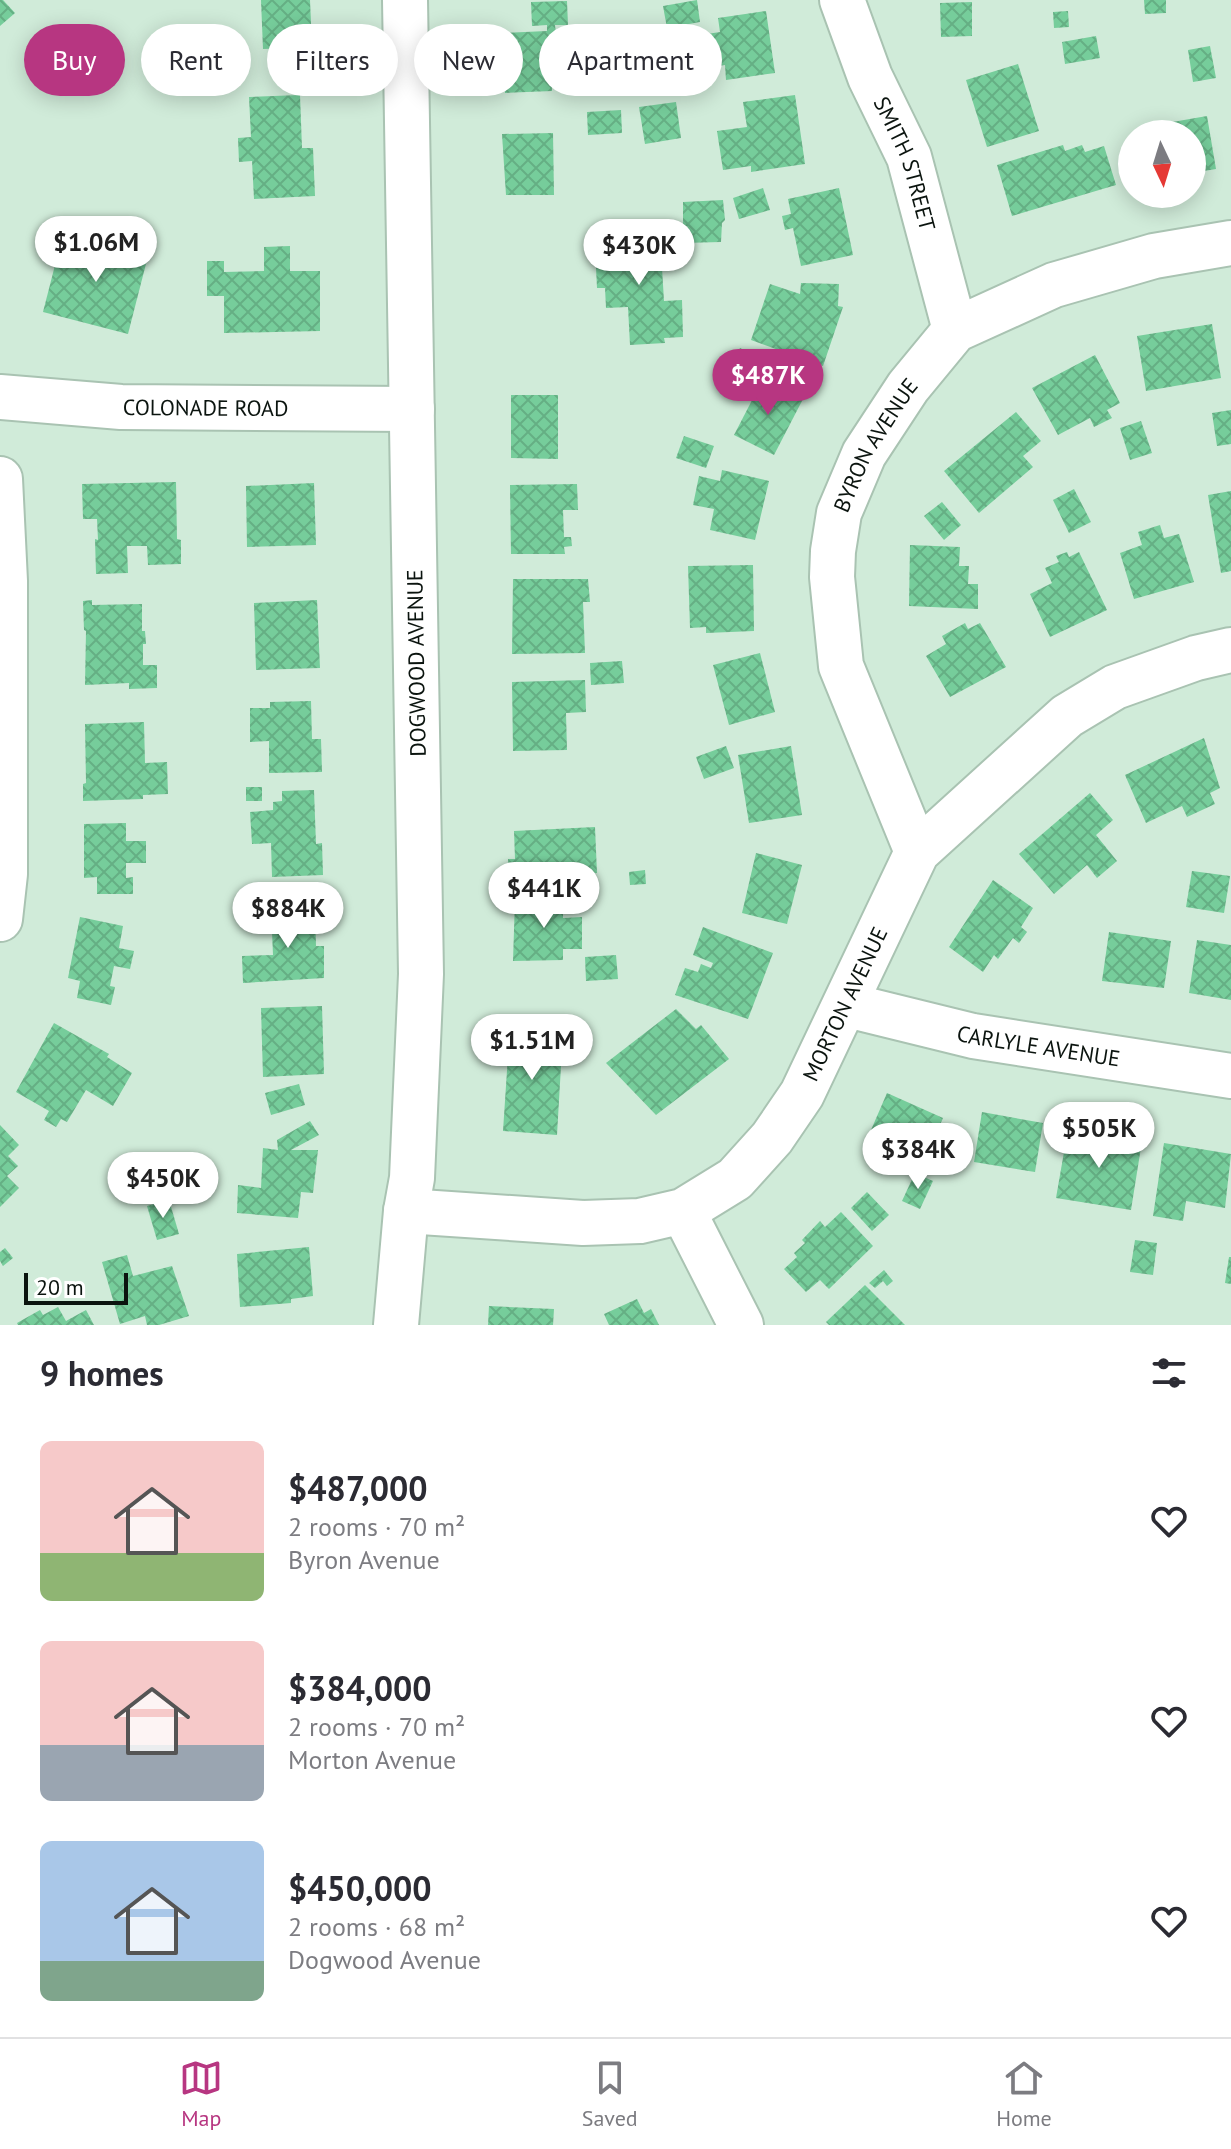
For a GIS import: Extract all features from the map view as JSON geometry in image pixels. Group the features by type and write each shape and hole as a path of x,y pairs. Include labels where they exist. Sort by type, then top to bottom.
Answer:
{"street":[{"name":"DOGWOOD AVENUE","path":"396,1325 412,1178 421,974 405,0"},
{"name":"SMITH STREET","path":"842,0 870,77 909,157 955,330"},
{"name":"BYRON AVENUE","path":"917,852 841,666 832,577 833,551 839,513 864,454 908,387 955,330 1054,285 1154,256 1231,243"},
{"name":"COLONADE ROAD","path":"0,397 121,407 412,409"},
{"path":"0,479 5,581 5,874 0,919"},
{"name":"MORTON AVENUE","path":"406,1211 583,1223 640,1221 683,1211 735,1179 772,1138 802,1094 847,1005 917,852 1067,716 1115,687 1196,658 1231,650"},
{"name":"CARLYLE AVENUE","path":"847,1005 973,1036 1231,1076"},
{"path":"683,1211 741,1325"}],"building":[{"path":"0,0 15,13 0,26"},
{"path":"261,0 310,0 311,24 267,24 267,49 263,49"},
{"path":"697,0 700,22 666,24 663,6"},
{"path":"1144,0 1166,0 1166,13 1145,14"},
{"path":"567,1 568,24 532,26 531,2"},
{"path":"972,2 972,36 941,37 940,3"},
{"path":"766,11 775,73 726,80 725,65 722,65 722,24 719,24 718,18"},
{"path":"1068,11 1069,27 1054,28 1053,12"},
{"path":"539,31 539,92 523,92 523,32"},
{"path":"1096,36 1100,58 1065,64 1062,42"},
{"path":"1210,46 1216,78 1193,82 1188,50"},
{"path":"1018,64 1039,131 987,147 966,80"},
{"path":"795,95 805,164 751,172 751,166 723,170 717,131 747,127 743,102"},
{"path":"300,96 302,148 313,148 315,196 254,199 252,161 239,162 238,138 251,137 249,97"},
{"path":"676,102 681,138 645,144 639,107"},
{"path":"621,110 622,133 588,135 587,112"},
{"path":"1207,116 1216,169 1206,171 1206,120 1184,120"},
{"path":"553,133 554,195 506,195 502,134"},
{"path":"1063,145 1065,151 1082,145 1085,152 1104,146 1116,185 1012,216 997,165"},
{"path":"763,188 770,210 739,219 733,198"},
{"path":"839,188 853,255 801,266 793,228 785,230 782,216 791,214 788,199"},
{"path":"723,200 725,220 722,223 721,242 683,243 683,202"},
{"path":"644,227 646,252 661,251 664,301 682,300 683,337 664,338 665,343 630,345 628,307 606,308 605,288 597,288 596,268 606,268 604,229"},
{"path":"63,234 148,256 128,334 43,312"},
{"path":"290,246 290,271 320,271 320,331 224,333 224,296 207,296 207,261 224,261 224,272 264,271 264,247"},
{"path":"801,283 839,284 838,306 843,307 823,366 751,340 770,284 800,294"},
{"path":"1212,324 1221,378 1146,391 1137,336"},
{"path":"740,348 768,361 758,382 730,369"},
{"path":"1095,355 1120,403 1107,410 1112,418 1094,427 1090,418 1058,435 1032,388"},
{"path":"763,379 803,399 774,455 734,435"},
{"path":"511,395 558,395 558,459 511,458"},
{"path":"1231,410 1231,444 1217,446 1212,413"},
{"path":"1016,412 1041,441 1023,456 1033,467 979,513 944,471"},
{"path":"1141,421 1152,453 1130,460 1120,428"},
{"path":"684,436 714,446 706,468 676,458"},
{"path":"722,470 769,481 755,540 710,530 714,509 693,505 699,476 720,481"},
{"path":"176,482 177,539 181,540 181,564 148,565 147,546 127,546 128,573 96,574 97,519 83,519 82,484"},
{"path":"314,483 316,545 247,547 246,486"},
{"path":"577,484 578,510 563,510 564,537 571,537 572,546 564,547 565,554 511,554 510,485"},
{"path":"1074,489 1091,522 1069,533 1053,500"},
{"path":"1231,491 1231,571 1221,573 1208,495"},
{"path":"942,502 961,525 944,540 924,516"},
{"path":"1160,525 1164,538 1179,534 1194,582 1134,599 1120,553 1142,545 1138,532"},
{"path":"910,545 960,547 959,566 969,566 968,584 978,584 978,609 909,606"},
{"path":"1067,552 1069,557 1079,552 1107,610 1050,637 1030,594 1052,583 1045,568 1059,562 1056,556"},
{"path":"753,565 754,631 706,633 706,627 690,628 688,566"},
{"path":"513,579 588,579 590,602 583,602 585,653 512,654"},
{"path":"92,600 92,605 142,604 142,631 145,631 146,644 143,644 143,665 157,665 157,688 129,689 129,683 85,685 83,601"},
{"path":"317,600 320,668 256,670 254,603"},
{"path":"965,623 968,629 980,623 1006,667 950,697 926,656 946,644 942,636"},
{"path":"760,653 775,712 729,725 713,665"},
{"path":"622,661 624,683 591,685 590,663"},
{"path":"585,680 586,712 566,713 567,750 513,751 512,682"},
{"path":"311,701 312,739 321,739 322,772 269,773 269,741 250,742 250,708 270,708 270,702"},
{"path":"144,722 145,763 167,762 168,794 143,795 143,799 83,801 83,784 86,783 85,724"},
{"path":"1204,738 1220,788 1210,793 1215,804 1187,817 1182,806 1146,823 1125,775"},
{"path":"726,746 734,768 704,779 696,757"},
{"path":"791,746 802,815 749,823 738,755"},
{"path":"246,787 262,787 262,801 246,801"},
{"path":"314,790 316,844 322,843 323,875 272,877 271,843 252,844 250,812 273,810 273,802 282,801 282,791"},
{"path":"1090,793 1113,820 1096,835 1117,861 1097,878 1087,865 1054,894 1019,854"},
{"path":"126,823 126,841 146,841 146,863 126,863 126,878 133,877 133,894 97,894 97,877 84,878 84,824"},
{"path":"595,827 597,873 509,877 508,859 515,859 514,831"},
{"path":"756,853 802,865 787,924 742,913"},
{"path":"645,870 646,884 630,885 629,872"},
{"path":"1192,871 1230,876 1224,913 1186,907"},
{"path":"993,880 1033,908 1021,927 1027,932 1019,943 1013,938 998,959 994,955 983,972 949,947"},
{"path":"563,898 563,918 582,917 582,949 563,949 563,960 513,961 515,899"},
{"path":"315,908 316,946 324,946 324,978 243,983 242,956 273,955 271,909"},
{"path":"80,917 123,926 119,948 134,951 130,969 114,966 110,986 115,987 111,1005 77,998 80,981 68,978"},
{"path":"703,927 773,953 748,1019 675,995 685,968 698,972 701,964 711,968 713,963 693,955"},
{"path":"1109,932 1171,941 1164,988 1102,981"},
{"path":"1197,940 1231,945 1231,1000 1189,993"},
{"path":"616,955 618,979 586,981 585,957"},
{"path":"322,1006 324,1074 263,1077 261,1008"},
{"path":"676,1009 696,1029 701,1025 729,1059 656,1115 606,1063"},
{"path":"54,1023 109,1054 107,1057 132,1073 113,1106 86,1090 67,1122 61,1119 56,1127 44,1120 49,1111 16,1092"},
{"path":"510,1025 553,1027 550,1065 561,1066 557,1135 503,1131"},
{"path":"299,1084 305,1105 271,1115 265,1093"},
{"path":"887,1093 943,1118 924,1161 868,1137"},
{"path":"982,1112 1043,1123 1035,1172 974,1162"},
{"path":"310,1121 319,1135 291,1150 318,1150 313,1193 301,1192 298,1218 237,1213 238,1185 261,1188 263,1148 278,1150 277,1140"},
{"path":"0,1125 19,1145 8,1156 18,1166 7,1176 19,1188 0,1207"},
{"path":"1068,1129 1142,1141 1131,1210 1056,1198"},
{"path":"1164,1143 1231,1154 1225,1208 1186,1201 1183,1221 1153,1216"},
{"path":"915,1173 933,1181 920,1209 902,1201"},
{"path":"867,1192 889,1215 872,1231 851,1208"},
{"path":"169,1200 179,1234 157,1240 147,1206"},
{"path":"841,1212 873,1246 829,1289 820,1280 806,1292 784,1269 797,1257 794,1253 805,1243 802,1240 820,1221 825,1227"},
{"path":"1135,1240 1157,1243 1153,1275 1130,1272"},
{"path":"309,1247 313,1296 291,1299 291,1303 240,1307 237,1254"},
{"path":"5,1248 13,1258 3,1266 0,1252"},
{"path":"127,1255 133,1276 172,1266 189,1316 159,1325 147,1325 145,1316 120,1324 102,1262"},
{"path":"1231,1257 1231,1284 1225,1283"},
{"path":"884,1270 893,1281 887,1286 883,1281 875,1288 869,1283"},
{"path":"865,1285 905,1325 829,1325 826,1322"},
{"path":"637,1299 644,1313 651,1309 659,1325 609,1325 604,1314"},
{"path":"489,1306 554,1309 553,1325 488,1325"},
{"path":"58,1307 66,1321 86,1310 94,1325 17,1323 40,1310 43,1315"}]}
